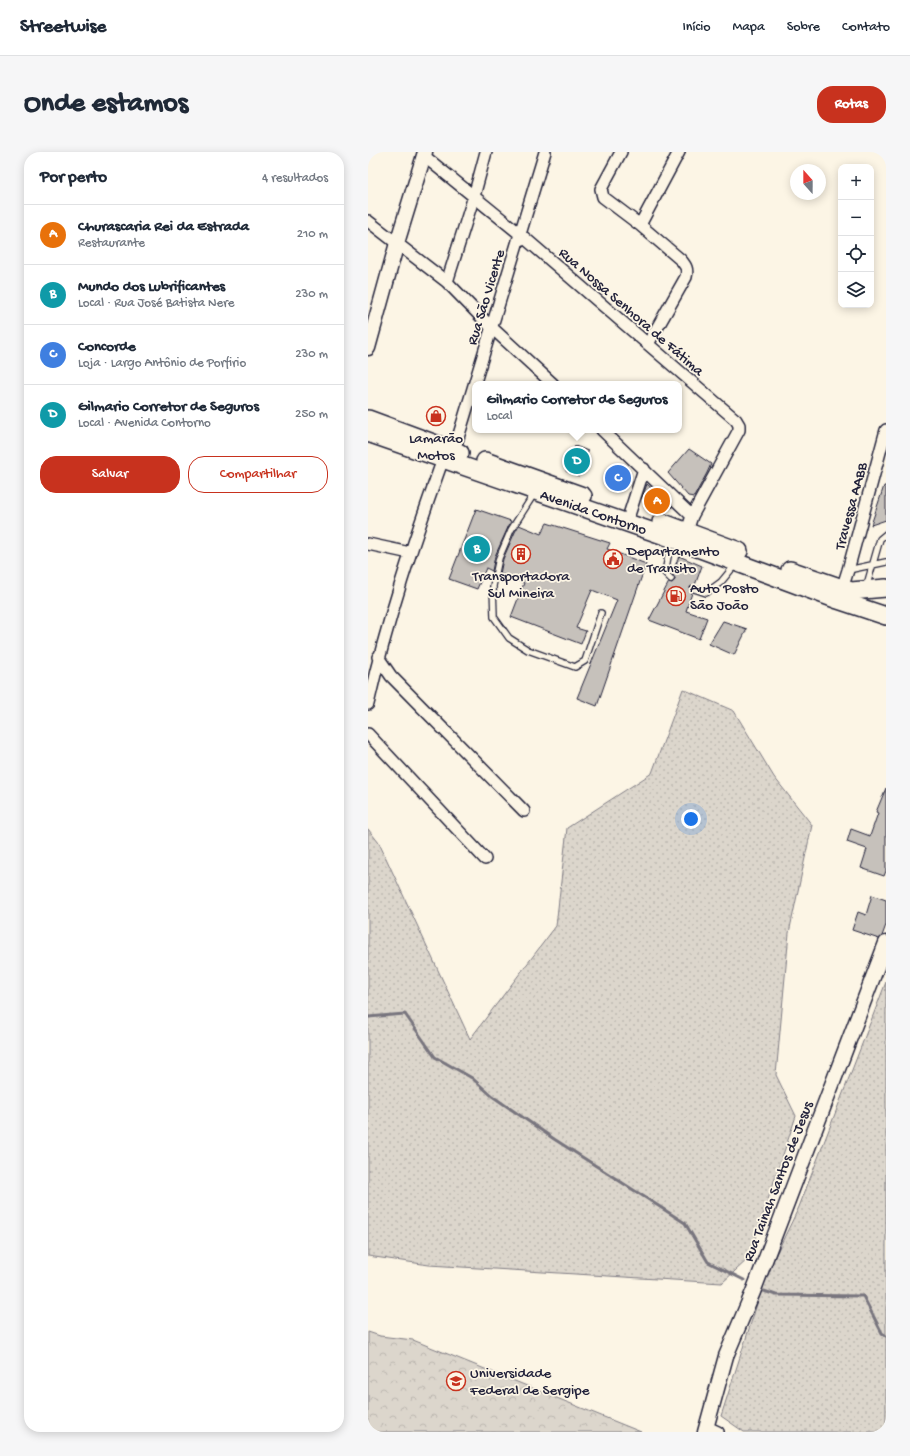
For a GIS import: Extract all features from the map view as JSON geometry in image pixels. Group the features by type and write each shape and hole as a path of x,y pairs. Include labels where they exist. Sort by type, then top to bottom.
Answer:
{"main road":[{"name":"Avenida Contorno","path":"368,419 536,492 672,538 838,600 886,616"},
{"name":"Avenida Contorno","path":"368,433 448,455 630,512 690,524 853,590"},
{"path":"853,590 886,588"}],"street":[{"path":"447,282 486,152"},
{"name":"Rua São Vicente","path":"473,381 545,152"},
{"path":"621,152 601,189 603,197 640,225 681,260 686,266 687,271 686,277 648,344"},
{"path":"640,225 679,152"},
{"path":"368,348 425,154"},
{"name":"Rua Nossa Senhora de Fátima","path":"425,154 736,420 739,425 739,430 690,524"},
{"path":"368,221 447,282 491,327 550,381"},
{"name":"Rua São Vicente","path":"368,704 378,657 410,553 448,455 472,384"},
{"name":"Travessa AABB","path":"853,590 848,570 886,430"},
{"path":"605,433 644,469 690,524"},
{"path":"630,512 644,469"},
{"path":"368,544 410,553"},
{"path":"378,657 391,676 524,812"},
{"path":"368,734 485,859"},
{"name":"Rua Tainah Santos de Jesus","path":"710,1430 726,1356 753,1292 886,943"}],"lane":[{"path":"536,492 511,530 499,558 493,586 494,617 509,638 528,650 575,667 585,661 601,613"},
{"path":"853,590 872,565 880,539 886,534"},
{"path":"671,579 665,573 672,538"},
{"path":"848,570 886,562"},
{"path":"694,589 706,593 714,588 737,563"}],"green space":[{"path":"683,689 734,711 774,777 812,825 789,933 776,1075 796,1116 748,1259 722,1283 429,1265 368,1256 368,829 379,843 470,1039 556,926 567,828 652,773"},
{"path":"886,982 886,1432 744,1432 721,1416 767,1273 799,1207"},
{"name":"Universidade Federal de Sergipe","path":"368,1332 380,1336 413,1340 641,1432 368,1432"}],"building":[{"path":"575,446 588,451 579,476 566,471"},
{"path":"689,449 711,464 694,497 688,496 668,473"},
{"path":"612,468 628,474 625,488 608,483"},
{"path":"647,484 672,507 665,512 642,498"},
{"path":"884,486 886,486 886,520 871,525"},
{"path":"476,509 511,521 495,556 492,571 486,568 477,589 449,579"},
{"path":"547,523 610,543 607,549 646,564 597,706 577,698 617,600 592,590 576,628 586,631 581,644 511,617 524,583 500,574 503,559 519,525 541,534"},
{"name":"Auto Posto São João","path":"679,556 702,566 695,585 690,587 692,593 686,611 707,618 699,639 649,620 669,582 672,583 675,580 672,574"},
{"path":"723,621 747,629 734,655 709,644"},
{"path":"886,788 886,871 884,876 861,868 867,849 847,842 851,829 870,836 878,813 876,812"},
{"path":"872,895 886,900 886,925 882,936 879,939 852,930 858,912 866,915"}],"waterway":[{"path":"368,1017 405,1014 435,1057 472,1078 492,1096 554,1139 685,1223 708,1262 744,1280"},
{"path":"764,1291 776,1295 863,1296 882,1333 886,1336"}],"place":[{"name":"Lamarão Motos","path":"436,416"},
{"name":"Gilmario Corretor de Seguros","path":"577,461"},
{"name":"Concorde","path":"618,478"},
{"name":"Churascaria Rei da Estrada","path":"657,501"},
{"name":"Mundo dos Lubrificantes","path":"477,549"},
{"name":"Transportadora Sul Mineira","path":"521,554"},
{"name":"Departamento de Transito","path":"613,559"},
{"name":"Auto Posto São João","path":"676,596"},
{"name":"Universidade Federal de Sergipe","path":"456,1381"}]}
